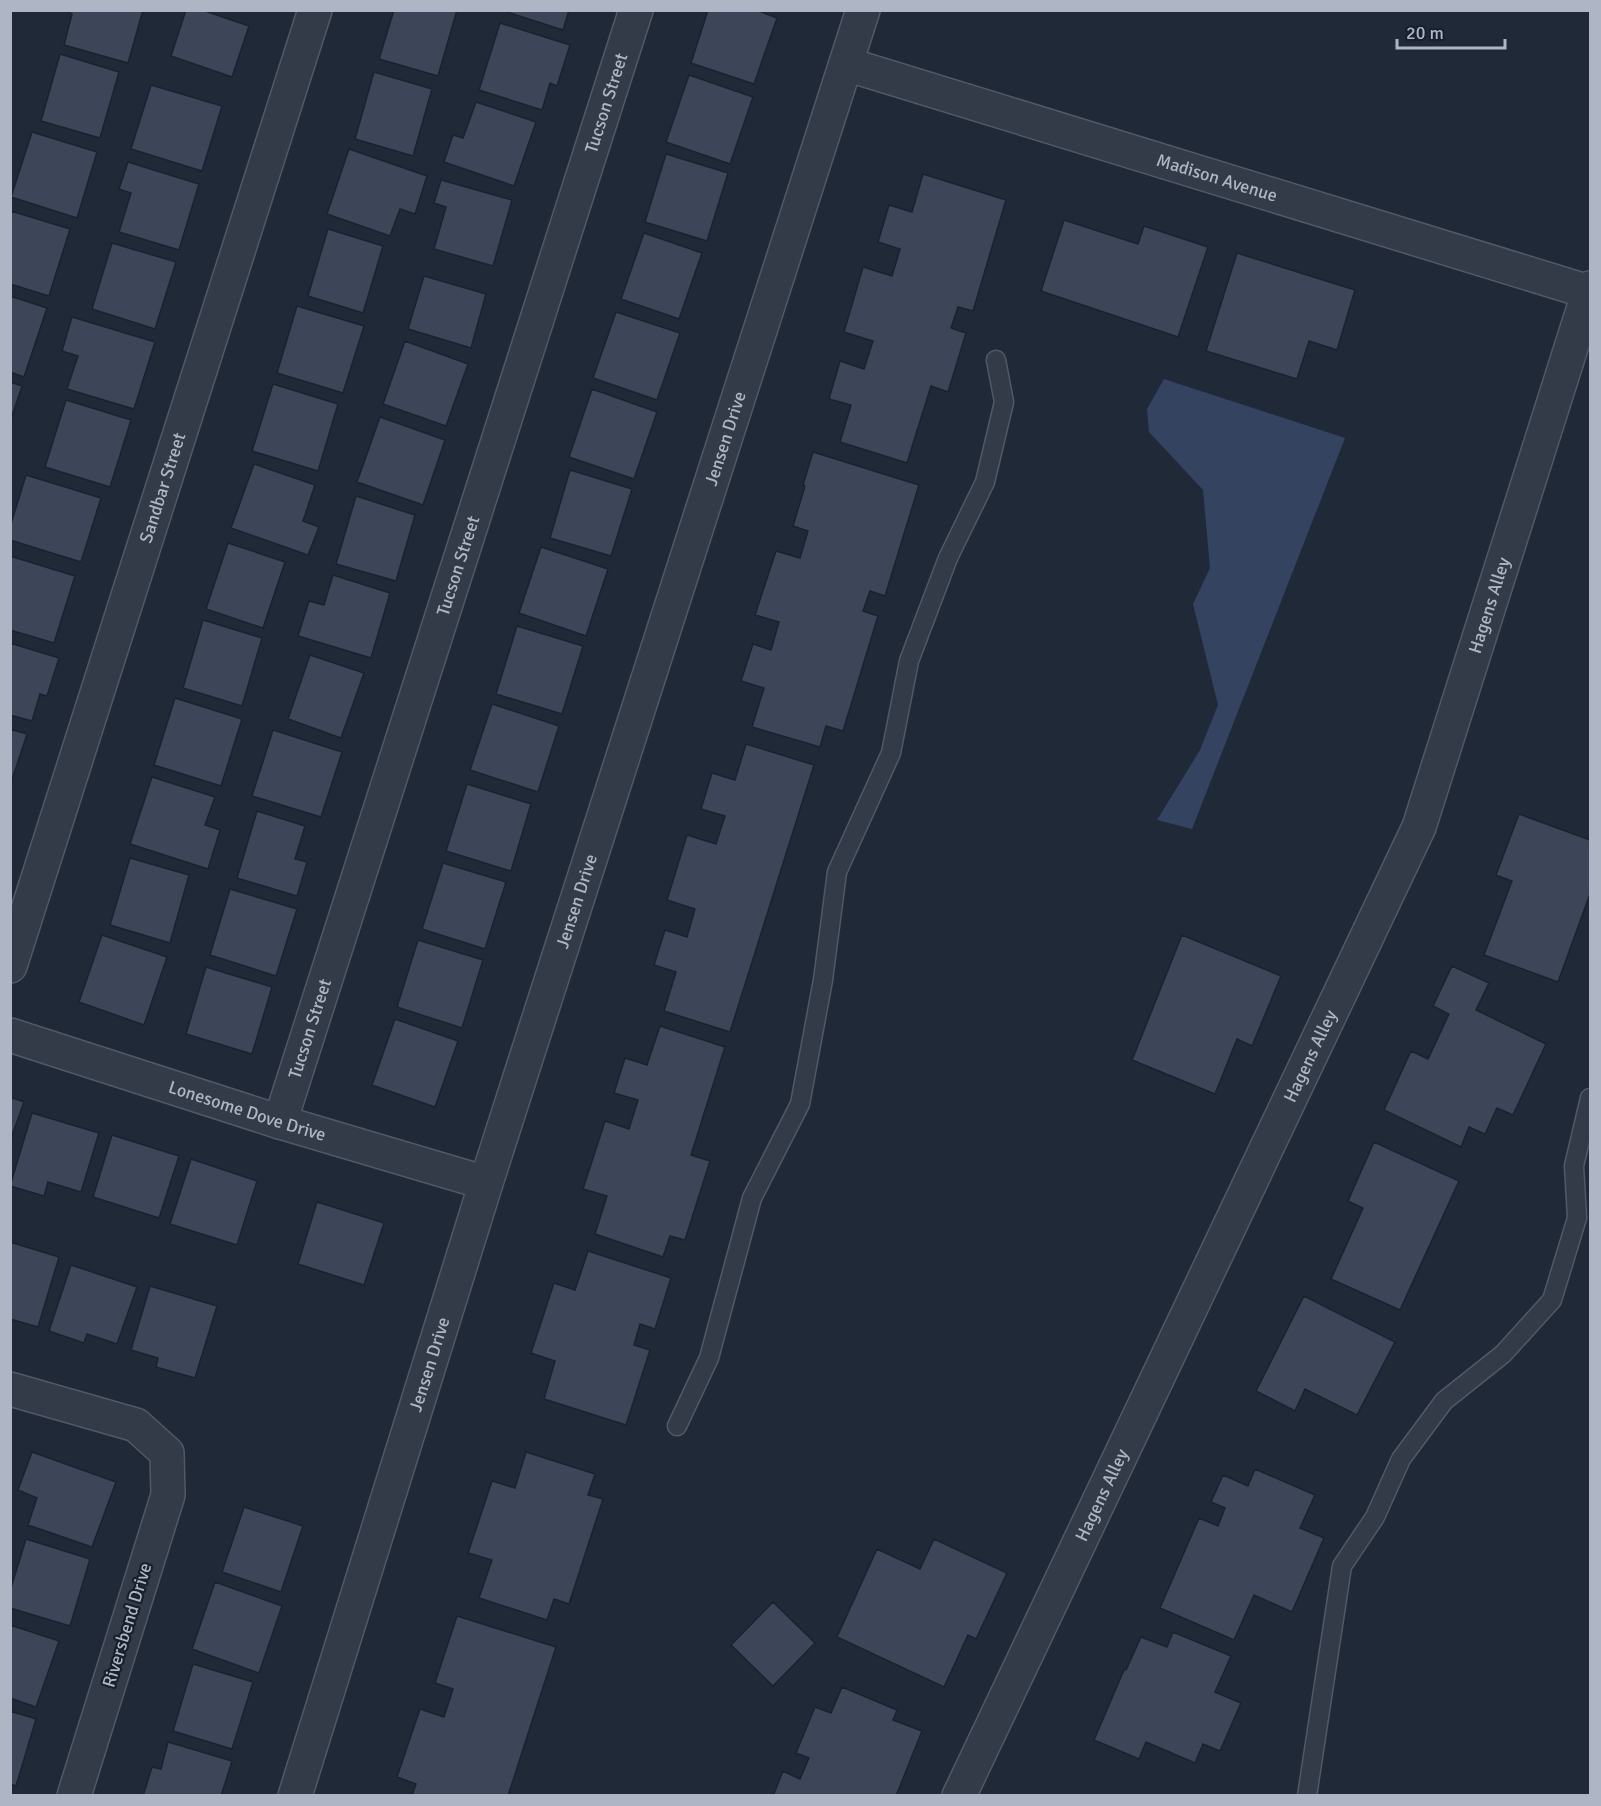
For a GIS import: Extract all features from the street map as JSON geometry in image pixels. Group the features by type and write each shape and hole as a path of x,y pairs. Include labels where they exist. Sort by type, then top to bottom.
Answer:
{"street":[{"name":"Sandbar Street","path":"10,966 315,10"},
{"name":"Tucson Street","path":"280,1122 636,10"},
{"name":"Jensen Drive","path":"295,1796 486,1183 863,10"},
{"name":"Madison Avenue","path":"846,64 1590,290"},
{"name":"Hagens Alley","path":"959,1796 1419,827 1590,290"},
{"name":"Lonesome Dove Drive","path":"10,1035 280,1122 486,1183"},
{"name":"Riversbend Drive","path":"10,1389 136,1425 167,1453 168,1495 74,1796"}],"lane":[{"path":"676,1426 710,1358 752,1198 800,1104 823,980 837,872 891,753 909,661 948,558 985,482 1004,402 996,360"},
{"path":"1307,1796 1342,1566 1375,1517 1401,1459 1443,1401 1503,1354 1552,1300 1577,1218 1574,1166 1590,1098"}],"water":[{"path":"1164,379 1345,438 1192,829 1157,820 1200,750 1218,705 1193,604 1210,568 1203,490 1149,432 1147,409"}],"building":[{"path":"65,10 143,10 128,63 64,45 72,14"},
{"path":"186,10 202,10 249,26 232,77 171,56"},
{"path":"394,10 457,10 438,76 379,59"},
{"path":"507,10 569,10 563,30 507,12"},
{"path":"708,10 756,10 777,18 754,84 691,63"},
{"path":"500,23 570,45 557,86 550,83 542,110 479,90"},
{"path":"60,54 119,72 100,138 41,121"},
{"path":"374,72 432,89 413,156 355,139"},
{"path":"689,75 753,97 730,164 666,142"},
{"path":"151,85 222,106 202,171 131,149"},
{"path":"476,102 536,122 514,186 444,162 453,135 463,138"},
{"path":"32,132 97,152 77,218 11,197"},
{"path":"349,149 427,176 415,214 400,209 390,236 327,214"},
{"path":"666,154 728,173 707,241 645,222"},
{"path":"128,162 199,184 179,250 119,232 131,193 119,189"},
{"path":"923,174 1006,200 973,311 958,307 951,328 966,333 948,392 931,386 907,463 840,442 851,405 829,399 840,361 864,369 873,341 844,332 863,267 892,276 900,249 878,242 889,205 912,212"},
{"path":"441,180 512,200 493,266 434,249 446,207 434,203"},
{"path":"11,211 70,229 49,296 10,284"},
{"path":"1064,220 1138,244 1144,226 1208,247 1178,337 1041,291"},
{"path":"328,229 383,246 363,313 308,296"},
{"path":"644,233 702,253 679,319 621,299"},
{"path":"112,243 176,262 155,329 92,309"},
{"path":"1237,253 1355,290 1337,350 1309,341 1297,379 1206,351"},
{"path":"424,276 486,294 471,348 408,329"},
{"path":"10,296 47,308 24,377 10,372"},
{"path":"297,306 364,326 343,393 277,373"},
{"path":"616,312 680,333 657,400 593,378"},
{"path":"72,317 155,342 134,409 67,389 78,356 62,351"},
{"path":"405,341 468,364 446,426 383,404"},
{"path":"10,382 22,386 10,422"},
{"path":"273,384 338,404 318,471 252,451"},
{"path":"592,389 657,412 634,479 569,457"},
{"path":"66,400 131,420 110,487 45,467"},
{"path":"380,417 445,440 423,505 357,482"},
{"path":"813,452 919,485 885,596 870,591 863,611 878,616 843,731 826,726 820,747 752,727 764,688 741,681 753,644 771,650 779,622 755,615 776,551 800,558 808,531 793,526"},
{"path":"254,464 315,485 303,521 319,527 308,555 231,528"},
{"path":"570,470 632,489 611,556 550,538"},
{"path":"26,475 101,498 81,562 10,540 10,527"},
{"path":"356,496 415,515 396,581 336,564"},
{"path":"228,543 285,562 263,628 206,609"},
{"path":"541,547 608,569 586,636 519,613"},
{"path":"10,556 75,576 54,643 10,630"},
{"path":"333,575 390,593 371,658 298,636 309,601 324,605"},
{"path":"203,620 262,638 242,706 183,688"},
{"path":"517,626 583,646 562,714 496,694"},
{"path":"10,643 59,658 47,696 40,694 32,721 10,715"},
{"path":"310,655 364,673 341,738 288,719"},
{"path":"175,698 242,719 221,786 154,765"},
{"path":"492,704 559,726 538,792 470,770"},
{"path":"10,729 27,734 10,786"},
{"path":"273,730 342,752 321,817 252,796"},
{"path":"746,744 814,765 730,1032 664,1011 676,972 654,965 665,930 687,937 695,909 667,900 687,835 716,844 725,816 701,809 712,773 735,780"},
{"path":"152,777 215,797 205,825 220,830 208,869 130,844"},
{"path":"467,784 531,804 511,871 446,851"},
{"path":"257,811 305,826 295,859 307,862 297,896 237,878"},
{"path":"1519,814 1590,840 1590,894 1558,982 1484,955 1512,881 1496,875"},
{"path":"130,858 189,875 170,943 110,925"},
{"path":"443,863 506,882 485,949 422,929"},
{"path":"230,889 297,909 276,976 210,955"},
{"path":"102,935 167,957 144,1025 79,1002"},
{"path":"1182,935 1281,976 1252,1046 1237,1039 1215,1094 1132,1060"},
{"path":"418,940 483,960 462,1028 397,1007"},
{"path":"1452,966 1489,983 1476,1010 1546,1044 1513,1115 1497,1108 1485,1134 1469,1127 1461,1147 1384,1110 1411,1051 1428,1059 1449,1014 1433,1006"},
{"path":"206,967 272,987 252,1054 186,1034"},
{"path":"395,1019 458,1041 435,1107 372,1085"},
{"path":"660,1026 725,1047 691,1155 710,1161 685,1240 670,1236 663,1257 595,1234 607,1196 583,1189 605,1121 629,1129 638,1100 614,1093 625,1058 647,1065"},
{"path":"10,1097 24,1102 10,1141"},
{"path":"32,1113 99,1133 81,1192 48,1182 44,1196 10,1186"},
{"path":"112,1135 179,1156 159,1218 93,1197"},
{"path":"1374,1142 1459,1181 1400,1310 1331,1279 1363,1208 1348,1201"},
{"path":"191,1159 257,1181 237,1245 170,1224"},
{"path":"317,1202 384,1223 364,1285 298,1264"},
{"path":"10,1242 59,1257 38,1327 10,1319"},
{"path":"588,1251 671,1278 655,1329 640,1324 634,1345 650,1350 626,1425 544,1399 555,1361 531,1353 554,1283 575,1290"},
{"path":"71,1265 137,1287 117,1344 87,1334 84,1343 49,1331"},
{"path":"150,1286 217,1306 195,1378 156,1367 158,1358 131,1350"},
{"path":"1304,1296 1395,1342 1357,1415 1305,1389 1295,1411 1256,1391"},
{"path":"32,1452 116,1482 92,1547 28,1525 37,1498 18,1490"},
{"path":"526,1452 595,1474 588,1495 603,1499 569,1604 554,1599 547,1620 479,1598 492,1560 468,1553 492,1481 515,1488"},
{"path":"1255,1469 1315,1495 1300,1528 1324,1538 1292,1612 1254,1595 1234,1640 1160,1608 1199,1518 1218,1526 1225,1508 1211,1502 1223,1475 1248,1486"},
{"path":"244,1507 303,1526 281,1592 222,1572"},
{"path":"26,1539 90,1559 70,1626 10,1608 10,1591"},
{"path":"934,1539 1007,1573 976,1639 968,1635 944,1687 837,1637 877,1549 920,1569"},
{"path":"215,1582 282,1606 259,1673 192,1649"},
{"path":"773,1602 815,1643 773,1686 731,1645"},
{"path":"457,1616 556,1647 508,1796 412,1796 416,1784 397,1777 420,1709 444,1717 453,1689 435,1683"},
{"path":"10,1625 59,1641 36,1707 10,1698"},
{"path":"1173,1632 1231,1656 1215,1692 1241,1703 1220,1751 1203,1744 1195,1763 1146,1742 1139,1759 1094,1740 1141,1637 1167,1647"},
{"path":"193,1664 253,1682 232,1749 173,1731"},
{"path":"842,1687 897,1710 893,1720 922,1731 896,1796 773,1796 783,1771 800,1779 809,1758 796,1753 815,1707 831,1713"},
{"path":"10,1711 36,1719 16,1786 10,1784"},
{"path":"168,1742 232,1761 221,1796 143,1796 152,1767 161,1769"}]}
